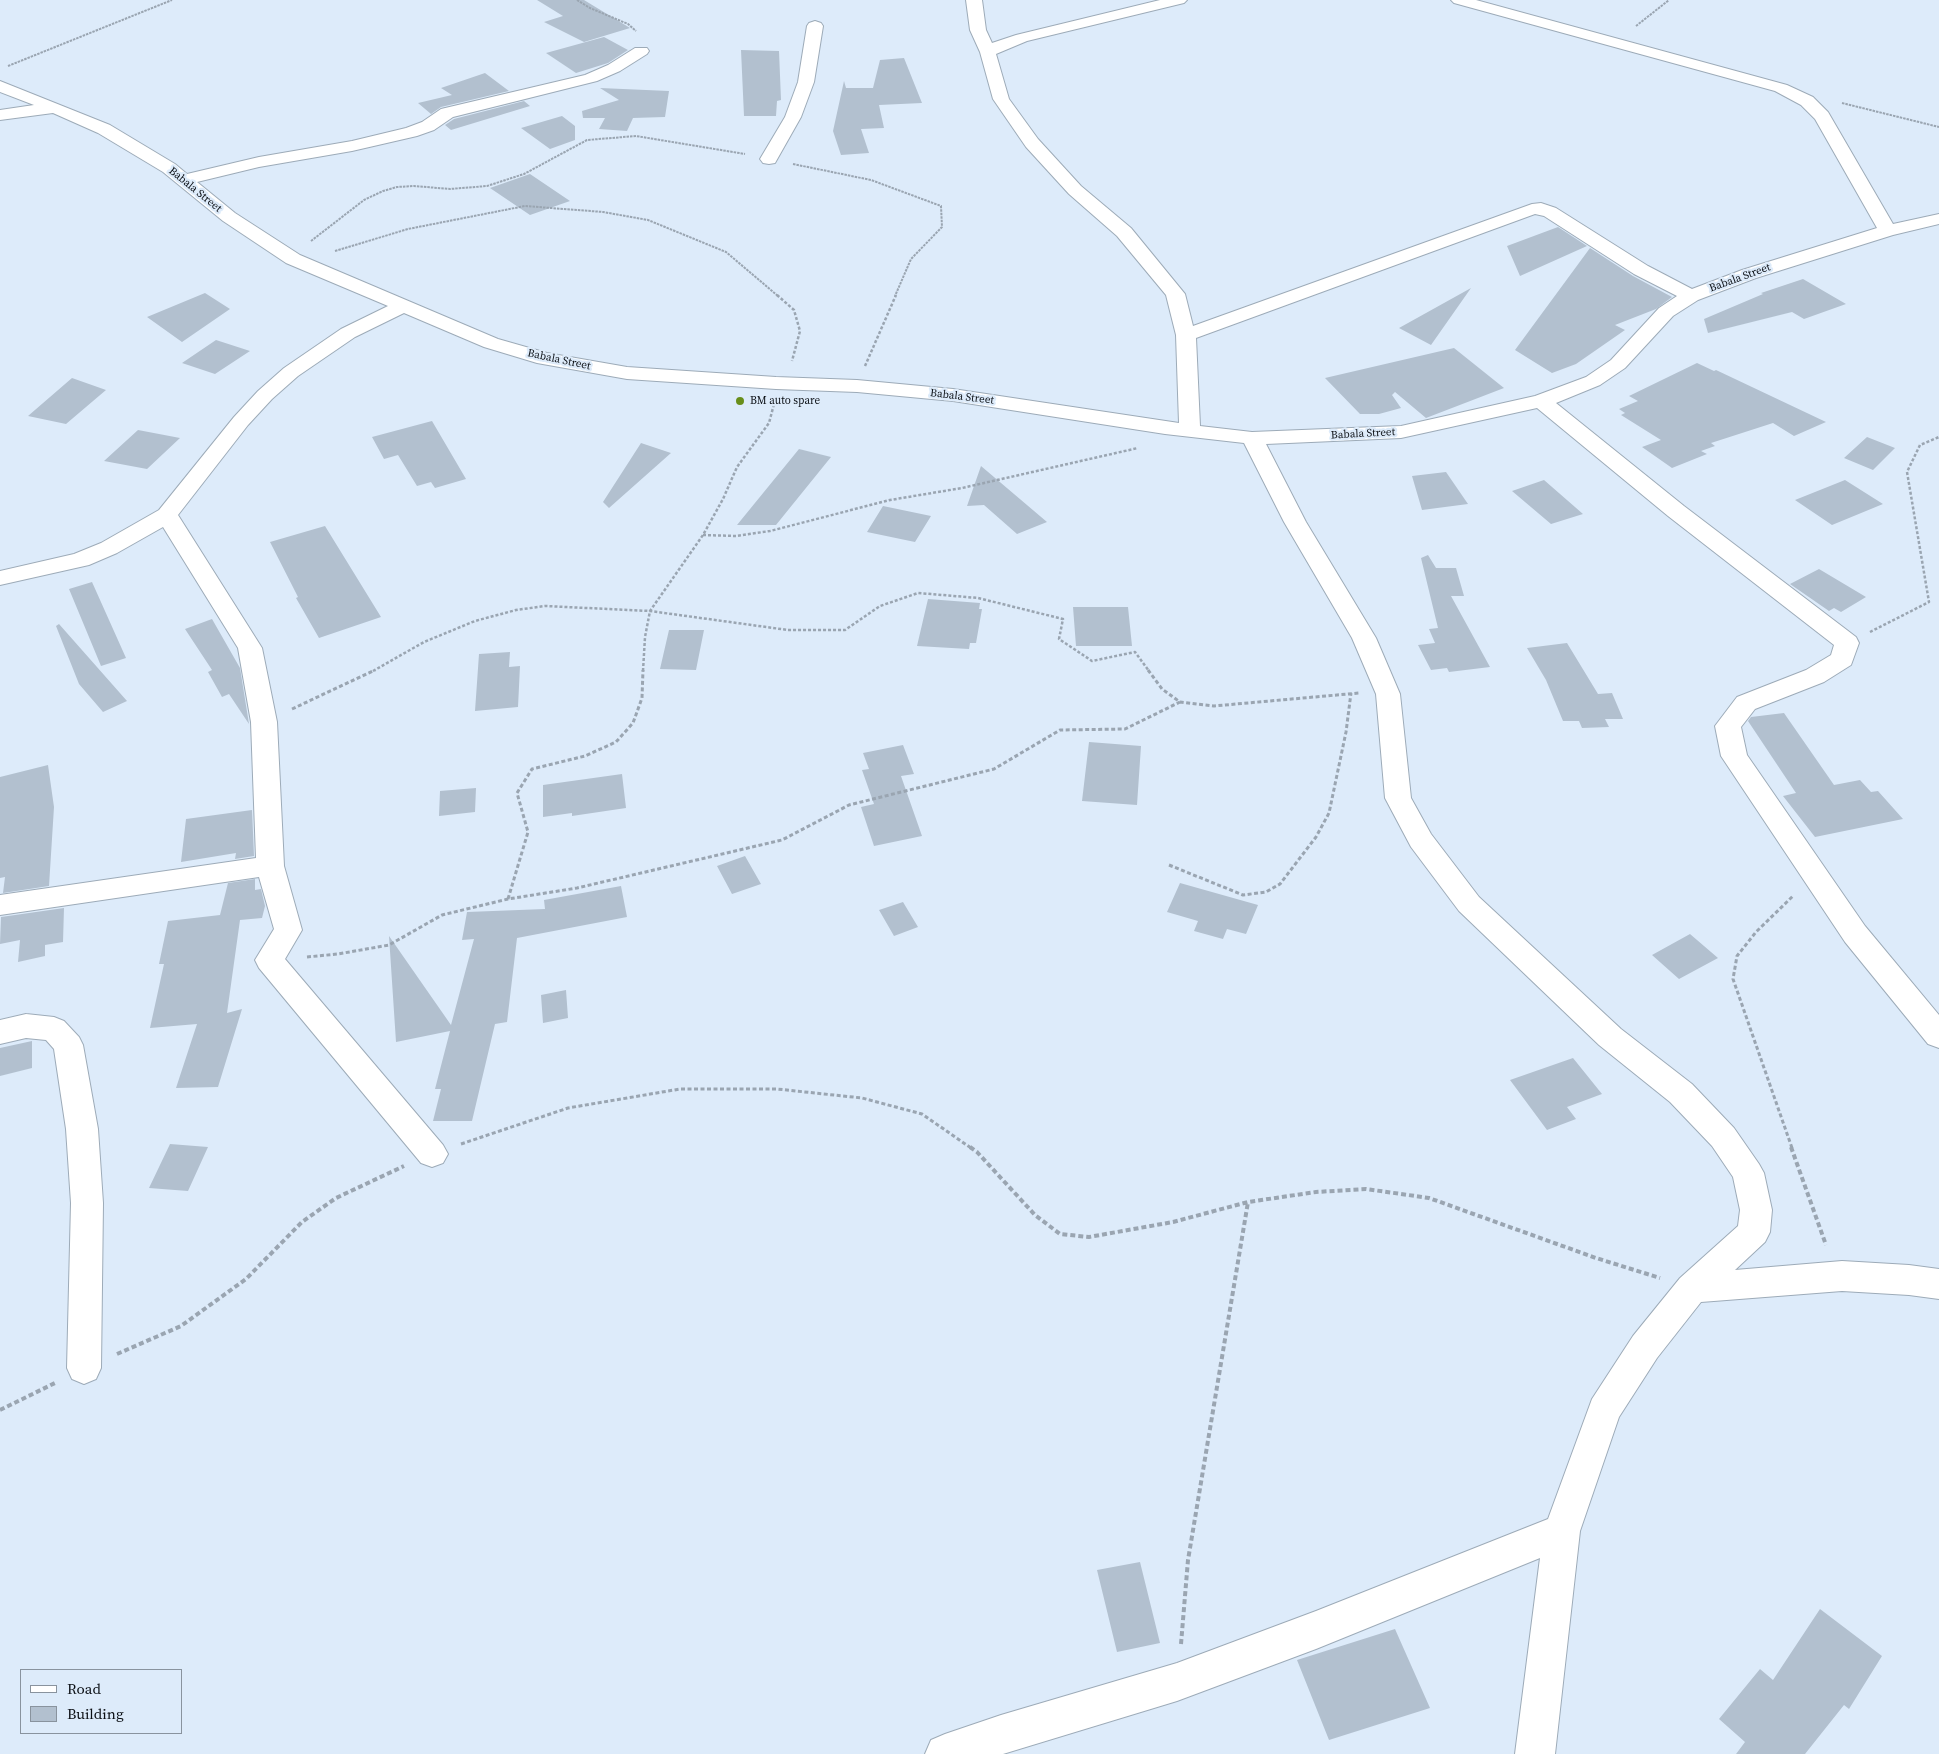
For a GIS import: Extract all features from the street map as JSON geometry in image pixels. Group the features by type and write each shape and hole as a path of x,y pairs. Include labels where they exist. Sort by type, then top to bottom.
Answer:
{"street":[{"path":"974,0 978,30 988,52 1001,99 1032,143 1074,190 1124,232 1175,294 1186,335 1190,431"},
{"path":"988,52 1022,38 1179,0"},
{"path":"1459,0 1781,88 1808,102 1822,116 1888,231"},
{"path":"769,158 793,117 806,82 815,26"},
{"path":"182,180 259,162 352,146 411,132 428,126 447,113 461,108 591,78 614,68 641,51"},
{"name":"Babala Street","path":"0,86 104,129 169,168 230,217 299,262 491,343 544,359 627,373 776,383 858,386 953,395 1165,428 1252,438 1401,432 1541,401 1593,381 1618,364 1666,312 1691,296 1749,274 1888,231 1939,219"},
{"path":"0,115 56,108"},
{"path":"1186,335 1532,209 1541,208 1642,270 1691,296"},
{"path":"0,578 81,560 110,548 167,515 265,395 291,372 348,333 402,306"},
{"path":"1541,401 1660,499 1847,643 1842,659 1815,676 1746,703 1728,726 1734,756 1855,934 1939,1036"},
{"path":"1252,438 1295,522 1364,638 1388,694 1398,798 1421,840 1464,897 1610,1037 1681,1093 1724,1137 1748,1173 1756,1210 1754,1232 1692,1288 1644,1347 1604,1410 1562,1531 1535,1754"},
{"path":"167,515 250,648 264,722 270,866 288,930 268,960 432,1154"},
{"path":"0,905 270,866"},
{"path":"0,1032 26,1026 54,1028 68,1044 82,1129 87,1204 84,1368"},
{"path":"1692,1288 1842,1276 1909,1280 1939,1284"},
{"path":"945,1754 1001,1735 1178,1682 1316,1630 1562,1531"}],"path":[{"path":"0,69 172,0"},
{"path":"576,0 635,28 641,51"},
{"path":"1614,42 1669,0"},
{"path":"1836,102 1939,127"},
{"path":"299,262 319,234 364,200 383,191 397,187 414,186 450,189 487,186 524,174 587,140 636,136 769,158 871,180 941,206 942,227 911,259 889,306 858,386"},
{"path":"299,262 408,229 525,206 602,212 648,220 726,252 794,310 800,331 794,358 776,383 775,400 769,423 737,467 723,499 703,535 650,611 645,637 642,698 633,723 616,742 608,746 584,756 532,769 518,793 528,832 508,899"},
{"path":"703,535 736,536 770,531 890,500 962,488 1065,463 1130,451 1146,446 1165,428"},
{"path":"1847,643 1929,602 1907,472 1920,445 1939,436"},
{"path":"264,722 371,672 424,642 475,621 516,610 545,606 650,611 788,630 845,630 880,606 918,593 978,598 1063,619 1059,639 1092,661 1135,652 1162,689 1180,702 1214,706 1351,693 1388,694"},
{"path":"1169,865 1243,895 1266,892 1280,884 1316,836 1329,813 1346,732 1351,693"},
{"path":"268,960 338,954 389,945 442,915 508,899 577,888 782,840 849,805 994,769 1060,730 1125,729 1180,702"},
{"path":"1812,870 1792,899 1756,932 1737,956 1733,979 1825,1242 1842,1276"},
{"path":"0,1410 84,1368 181,1326 246,1279 302,1222 336,1198 432,1154 568,1108 680,1089 777,1089 862,1098 922,1114 977,1152 1035,1215 1060,1234 1089,1238 1173,1222 1248,1202 1316,1192 1366,1189 1428,1198 1596,1258 1692,1288"},
{"path":"1178,1682 1188,1560 1248,1202"}],"building":[{"path":"537,0 584,0 630,28 584,42 544,22 563,16"},
{"path":"604,37 628,50 608,63 576,73 546,53"},
{"path":"741,50 779,51 781,100 777,101 776,116 744,116"},
{"path":"904,58 922,103 879,105 884,128 861,129 869,153 841,155 833,131 844,81 846,88 873,88 880,60"},
{"path":"485,73 509,91 441,107 431,114 418,103 452,95 441,88"},
{"path":"600,88 669,91 665,117 633,118 627,131 599,129 605,118 583,118 582,111 619,100"},
{"path":"524,101 530,106 451,130 445,125 454,119"},
{"path":"562,116 575,126 575,140 550,149 521,128"},
{"path":"530,174 570,201 530,215 490,188"},
{"path":"1558,227 1587,246 1520,276 1507,246"},
{"path":"1590,248 1633,276 1672,297 1656,309 1615,325 1625,330 1576,364 1552,373 1515,350"},
{"path":"1803,279 1846,304 1804,319 1792,312 1708,333 1704,319 1763,294 1761,293"},
{"path":"1471,288 1431,345 1399,328"},
{"path":"205,293 230,309 182,342 147,317"},
{"path":"216,340 250,351 215,374 182,363"},
{"path":"1454,348 1504,388 1426,418 1395,392 1392,395 1401,408 1379,414 1360,414 1325,378"},
{"path":"1697,363 1714,371 1716,370 1826,422 1794,436 1773,423 1711,443 1715,446 1701,451 1707,454 1672,468 1642,447 1661,440 1621,415 1625,413 1619,409 1638,401 1629,396"},
{"path":"72,378 106,390 66,424 28,416"},
{"path":"432,421 466,479 435,488 431,482 417,486 398,455 384,459 372,437"},
{"path":"138,430 180,438 147,469 104,461"},
{"path":"1867,437 1895,448 1873,470 1844,458"},
{"path":"641,443 671,453 609,508 603,502"},
{"path":"799,449 831,457 776,525 737,525"},
{"path":"981,466 1047,522 1017,534 984,505 967,506"},
{"path":"1446,472 1468,504 1422,510 1412,476"},
{"path":"1544,480 1583,514 1551,524 1512,491"},
{"path":"1845,480 1883,504 1832,525 1795,500"},
{"path":"883,506 931,516 915,542 867,532"},
{"path":"325,526 381,617 319,638 296,598 298,597 270,542"},
{"path":"1428,555 1436,568 1456,568 1464,596 1451,596 1490,667 1449,672 1447,668 1431,670 1418,645 1435,643 1429,629 1438,628 1421,558"},
{"path":"1819,569 1866,597 1841,612 1834,608 1829,611 1790,584"},
{"path":"92,582 126,658 101,666 69,589"},
{"path":"928,599 980,603 979,609 982,609 976,643 970,643 969,649 917,646"},
{"path":"1073,607 1128,607 1132,646 1076,646"},
{"path":"212,619 240,668 249,724 229,694 222,697 208,672 212,670 185,629"},
{"path":"59,624 127,701 103,712 79,684 56,626"},
{"path":"669,630 704,630 696,670 660,669"},
{"path":"1567,643 1598,694 1612,693 1623,719 1605,719 1609,727 1582,728 1579,721 1563,721 1546,680 1527,648"},
{"path":"510,652 509,667 520,666 518,707 475,711 479,654"},
{"path":"1784,713 1834,785 1860,780 1871,792 1878,791 1903,819 1815,837 1783,796 1796,793 1748,721 1751,717"},
{"path":"1089,742 1141,746 1137,805 1082,801"},
{"path":"903,745 914,774 901,776 922,836 874,846 861,807 874,804 862,770 869,769 863,753"},
{"path":"48,765 54,807 49,886 3,893 5,877 0,878 0,777"},
{"path":"622,774 626,808 572,816 572,813 543,817 543,785"},
{"path":"476,788 475,812 439,816 440,791"},
{"path":"252,810 254,856 235,859 236,853 181,862 186,819"},
{"path":"745,856 761,884 732,894 717,866"},
{"path":"255,879 255,890 261,889 265,906 262,918 240,920 227,1013 242,1009 218,1087 176,1088 197,1024 150,1028 164,964 159,964 168,921 220,915 228,883"},
{"path":"1180,883 1258,905 1246,934 1227,929 1223,939 1194,931 1198,921 1167,912"},
{"path":"621,886 627,917 517,938 507,1022 495,1024 472,1121 433,1121 441,1089 435,1089 450,1031 396,1042 389,936 451,1025 474,939 462,940 467,912 545,909 544,900"},
{"path":"903,902 918,927 894,936 879,910"},
{"path":"64,908 63,942 45,945 45,956 18,962 20,940 0,944 1,917"},
{"path":"1690,934 1718,958 1679,979 1652,955"},
{"path":"566,990 568,1018 543,1023 541,995"},
{"path":"32,1041 32,1068 0,1076 0,1048"},
{"path":"1573,1058 1602,1094 1567,1107 1576,1119 1547,1130 1510,1080"},
{"path":"170,1144 208,1147 188,1191 149,1188"},
{"path":"1140,1562 1160,1643 1117,1652 1097,1570"},
{"path":"1820,1609 1882,1656 1849,1709 1844,1705 1805,1754 1736,1754 1745,1742 1719,1719 1760,1669 1773,1680"},
{"path":"1395,1629 1430,1708 1329,1740 1297,1660"}],"place":[{"name":"BM auto spare","path":"740,401"}]}
